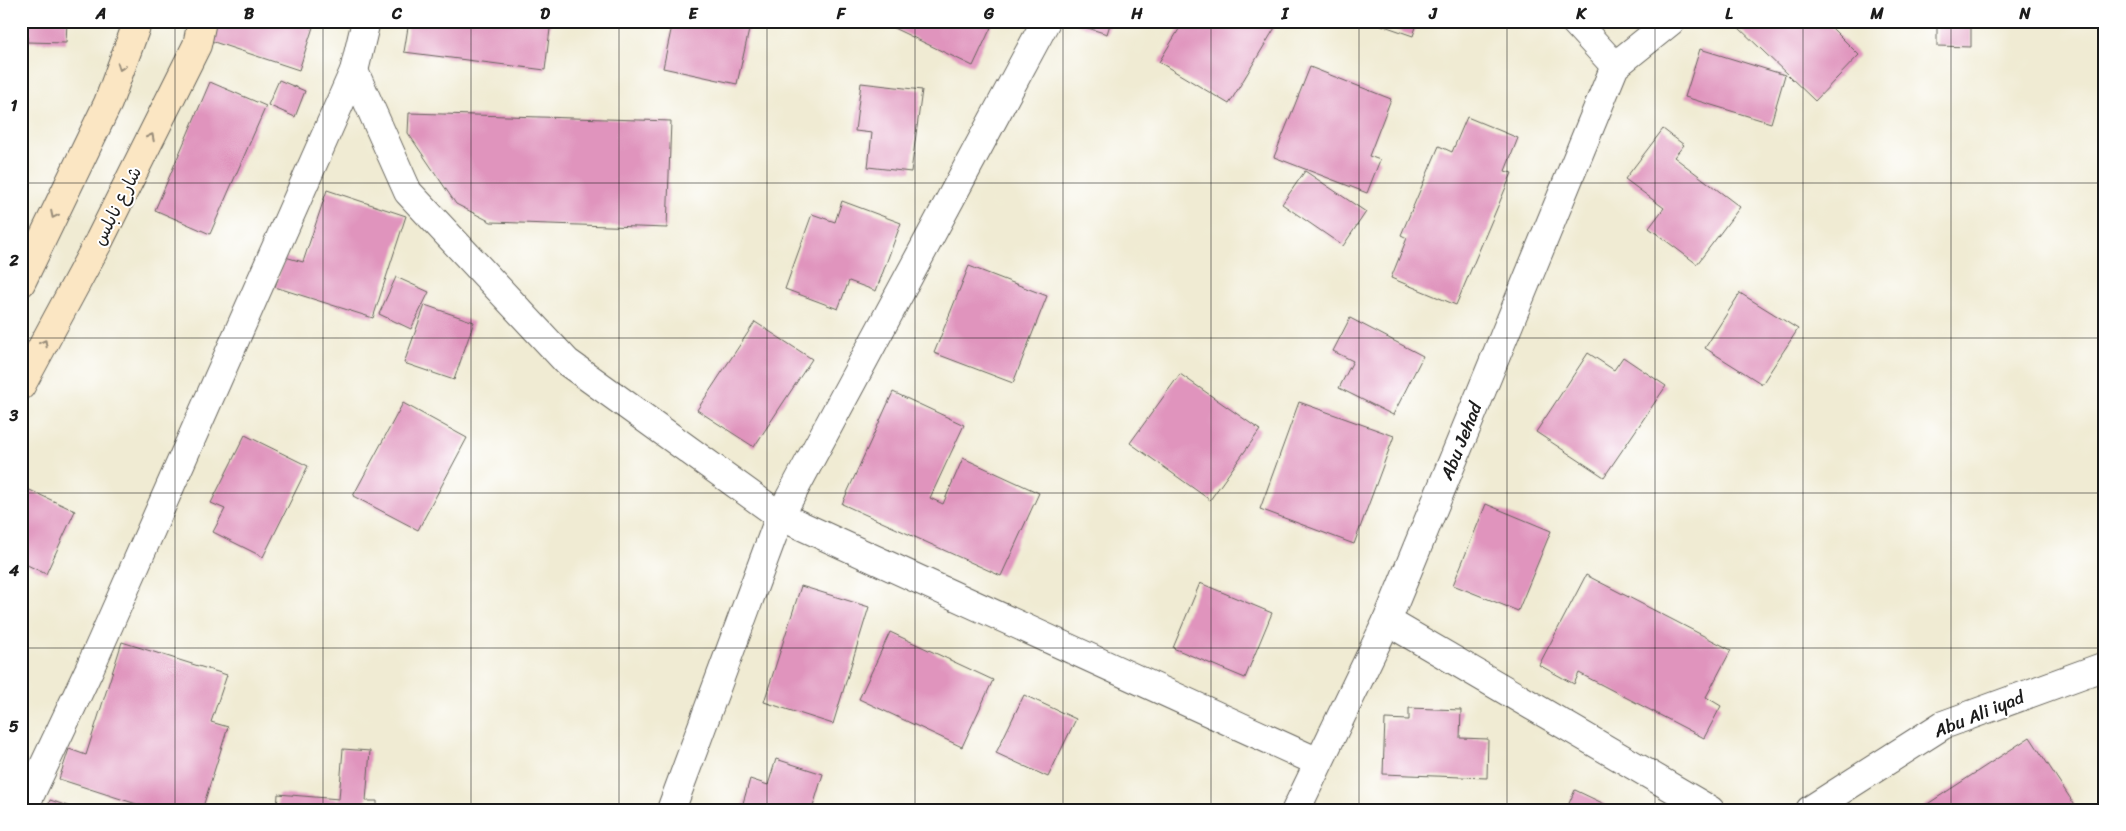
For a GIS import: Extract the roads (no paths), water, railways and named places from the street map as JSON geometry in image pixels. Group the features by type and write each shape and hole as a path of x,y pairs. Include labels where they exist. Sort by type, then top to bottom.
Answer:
{"main road":[{"path":"21,283 108,103 138,21"},
{"name":"شارع نابلس","path":"21,386 100,241 193,54 202,21"}],"street":[{"path":"23,810 89,670 354,71 366,21"},
{"path":"670,810 780,516 1046,21"},
{"path":"1574,21 1615,66 1670,21"},
{"name":"Abu Jehad","path":"1296,810 1387,621 1615,66"},
{"path":"354,71 408,192 567,362 780,516 1318,762"},
{"path":"1387,621 1710,810"},
{"name":"Abu Ali iyad","path":"1810,810 1943,725 2105,666"}]}
